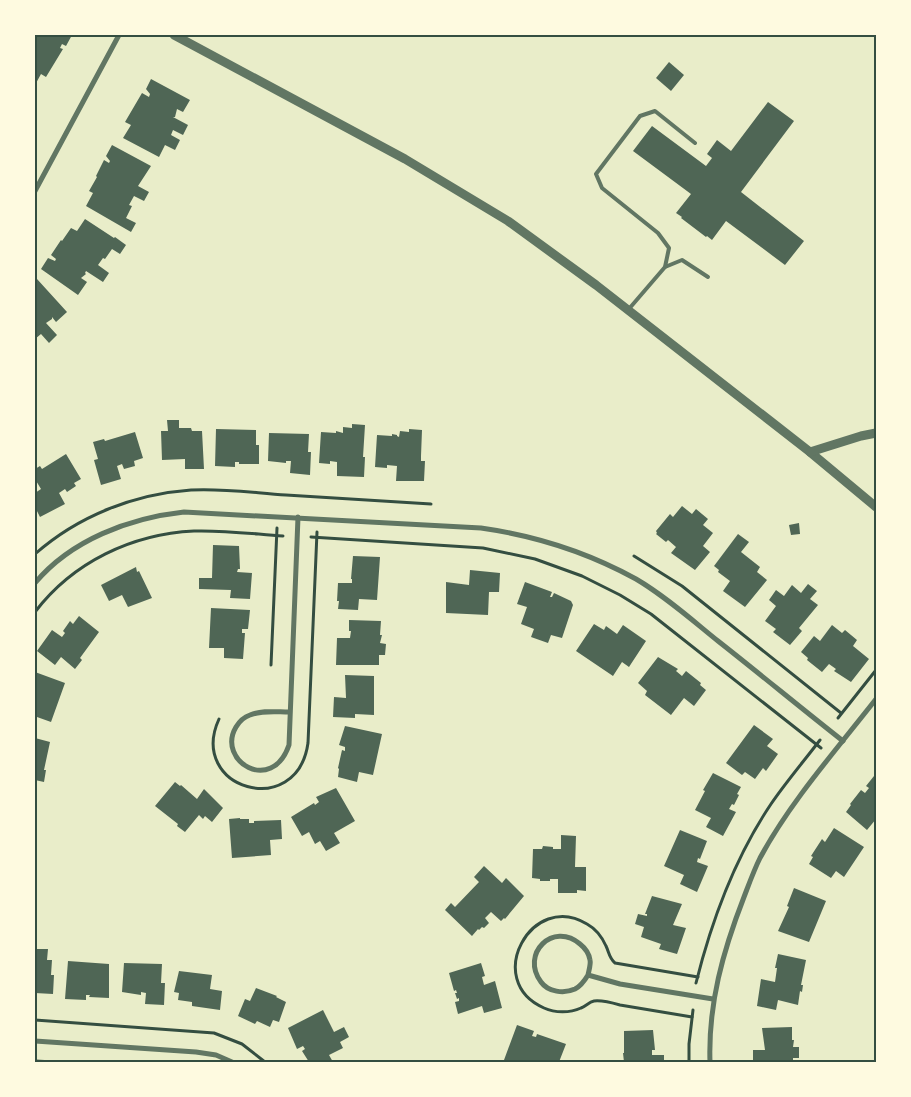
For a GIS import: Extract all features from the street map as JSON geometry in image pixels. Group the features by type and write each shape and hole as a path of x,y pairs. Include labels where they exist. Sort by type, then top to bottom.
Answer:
{"street":[{"path":"35,191 119,35"},
{"path":"174,35 404,159 508,221 628,310 810,452 876,507"},
{"path":"810,452 876,433"},
{"path":"35,583 42,574 62,558 110,530 140,519 199,511 482,528 539,539 592,558 637,580 678,609 843,741"},
{"path":"289,712 254,713 248,715 237,724 233,732 232,746 237,759 242,764 256,770 271,768 278,764 285,755 289,745 298,517"},
{"path":"710,1062 709,1041 713,1000 721,962 732,926 760,859 788,812 876,699"},
{"path":"552,937 574,938 585,948 590,960 588,975 581,985 575,989 556,992 543,986 536,975 534,956 541,944 552,937"},
{"path":"588,975 620,984 713,1000"},
{"path":"35,1041 196,1052 216,1055 232,1062"}],"lane":[{"path":"665,267 669,248 658,233 602,188 596,174 640,116 655,111 695,143"},
{"path":"628,310 665,267 682,260 708,277"}],"path":[{"path":"271,665 276,528"},
{"path":"35,612 65,580 89,563 143,538 196,531 283,536"},
{"path":"311,537 483,548 535,559 582,576 620,594 651,614 822,748"},
{"path":"634,556 682,586 842,713"},
{"path":"838,718 876,670"},
{"path":"690,1062 689,1044 693,1010"},
{"path":"35,1020 214,1033 242,1044 265,1062"},
{"path":"35,1061 54,1062"}],"building":[{"path":"35,35 72,35 66,46 62,44 60,48 63,49 46,77 41,74 35,85"},
{"path":"669,62 684,75 671,91 656,78"},
{"path":"151,79 190,100 183,112 177,109 175,117 173,117 188,125 183,135 173,130 171,135 180,140 175,150 165,145 159,157 123,138 131,125 125,122 142,93 149,97 150,94 146,89"},
{"path":"768,102 794,121 741,192 804,241 785,265 726,221 712,240 706,237 676,213 691,194 633,151 652,126 706,166 712,158 707,154 717,140 731,151"},
{"path":"112,145 151,166 138,186 149,192 144,201 134,196 129,205 132,206 126,218 136,223 131,232 86,206 93,193 89,191 104,160 109,163 110,161 106,156"},
{"path":"85,219 126,245 120,254 112,249 98,265 109,273 103,282 86,271 86,274 81,278 87,282 78,295 41,269 48,258 55,261 56,259 51,255 61,240 71,228 77,231"},
{"path":"37,279 67,312 56,322 52,317 46,323 57,335 49,343 41,334 35,339 35,281"},
{"path":"167,420 179,420 179,428 191,428 192,431 202,431 204,469 185,469 185,459 162,460 161,431 168,431"},
{"path":"352,424 365,425 364,477 337,476 337,462 330,461 330,464 319,463 321,432 336,433 336,431 343,433 343,427 352,428"},
{"path":"216,429 256,430 256,445 259,445 259,464 239,464 239,462 235,462 235,467 215,466"},
{"path":"409,429 422,430 421,461 425,461 424,481 396,481 397,466 387,465 387,468 375,467 377,435 392,436 392,434 399,437 400,431 409,432"},
{"path":"135,432 143,458 134,461 135,466 124,469 122,464 117,466 121,479 101,485 94,460 98,459 93,442 104,439 105,441"},
{"path":"269,433 309,434 308,452 311,452 310,475 290,473 291,461 286,461 286,463 268,461"},
{"path":"66,454 81,479 74,483 76,486 67,492 65,489 59,493 65,504 40,517 35,507 35,493 41,489 35,479 35,469 40,466 42,469"},
{"path":"682,506 692,514 696,509 708,519 703,525 713,533 703,546 710,552 695,570 671,553 676,547 668,540 666,542 656,534 656,531 670,514 673,517"},
{"path":"799,523 800,534 791,535 789,525"},
{"path":"738,534 749,542 741,552 760,567 757,572 767,580 745,607 723,591 730,581 718,572 719,570 714,566"},
{"path":"213,545 239,546 240,569 237,572 252,573 250,599 230,598 231,590 199,589 199,578 212,578"},
{"path":"353,556 380,557 377,600 359,599 358,610 338,609 338,583 352,583"},
{"path":"136,567 152,598 128,607 122,595 109,601 101,585"},
{"path":"470,570 500,573 499,592 489,592 488,615 446,613 446,582 469,585"},
{"path":"525,582 552,592 550,597 554,593 571,601 573,605 562,638 551,635 548,643 531,637 534,629 521,624 527,607 517,604"},
{"path":"808,584 817,591 810,599 818,605 799,628 802,631 790,645 773,632 776,629 765,621 776,606 769,600 776,590 784,596 792,585 801,593"},
{"path":"211,608 250,610 248,629 242,629 242,633 245,633 243,659 224,658 224,648 209,648"},
{"path":"79,616 99,632 80,658 82,660 75,669 61,657 55,665 37,651 52,630 62,637 65,633 63,631 70,621 73,624"},
{"path":"349,620 381,621 380,635 382,635 380,643 386,644 385,655 379,655 379,665 336,665 337,638 350,638"},
{"path":"594,624 604,630 606,626 617,634 623,625 646,641 629,667 622,662 613,676 576,651"},
{"path":"832,625 842,633 845,630 857,640 853,646 869,659 851,682 834,671 836,669 829,664 822,672 807,660 808,658 801,652 814,636 820,641"},
{"path":"658,657 678,669 676,671 682,676 686,671 701,683 700,685 706,690 694,706 684,698 671,715 645,695 647,691 638,683"},
{"path":"35,672 65,683 51,722 37,717 35,721"},
{"path":"345,675 374,676 374,715 355,714 355,718 333,717 334,697 346,698"},
{"path":"754,725 773,739 767,746 778,754 766,771 763,768 755,779 745,772 742,775 726,763"},
{"path":"345,726 382,734 373,775 359,772 357,782 338,777 342,750 345,751 345,747 339,745"},
{"path":"35,738 50,742 44,770 46,770 44,782 35,780"},
{"path":"713,773 741,787 734,805 732,804 729,809 736,812 723,836 706,827 711,818 695,810 705,791 703,790"},
{"path":"874,776 876,778 876,819 867,830 846,812 861,790 865,793 869,788 866,786"},
{"path":"175,782 197,799 204,789 223,808 212,822 205,816 203,819 199,815 185,832 155,806"},
{"path":"336,788 355,821 334,833 340,843 326,851 320,841 315,844 309,832 302,836 291,817 319,802 316,797"},
{"path":"229,819 249,819 249,823 254,823 254,821 281,820 282,839 270,840 271,855 232,858"},
{"path":"834,828 864,847 844,877 836,871 831,878 809,864 813,857 811,856 822,839 825,842"},
{"path":"680,830 707,841 697,862 708,866 697,892 680,884 684,875 664,866"},
{"path":"561,835 576,836 575,867 586,867 586,891 577,890 577,893 558,893 558,879 540,881 540,879 532,878 533,849 542,849 543,846 561,849"},
{"path":"484,866 502,883 506,878 524,896 505,919 501,921 491,912 485,918 489,923 484,928 478,929 472,936 445,910 451,903 455,907 479,882 474,877"},
{"path":"794,888 826,901 809,942 778,931 789,907 787,906"},
{"path":"652,896 682,904 673,925 686,928 677,954 659,949 661,944 641,937 644,927 635,924 638,914 647,916 645,914"},
{"path":"35,949 48,949 47,960 52,960 51,975 54,975 53,994 35,993"},
{"path":"778,954 806,960 801,985 803,985 802,992 800,991 798,1005 778,1000 776,1010 757,1006 761,979 775,982"},
{"path":"68,961 109,964 109,998 89,997 90,995 86,995 86,1000 65,999"},
{"path":"124,963 162,964 161,983 165,983 164,1005 145,1004 146,993 141,992 141,995 122,992"},
{"path":"481,963 485,976 482,977 484,985 495,981 502,1008 484,1013 482,1006 458,1014 455,1002 459,1001 459,998 457,999 455,993 457,993 456,990 454,991 449,973"},
{"path":"179,971 212,975 210,989 222,991 220,1010 192,1006 192,1002 178,1000 179,993 174,992"},
{"path":"256,988 277,996 286,1002 279,1022 273,1020 270,1027 257,1021 255,1024 238,1016 245,999 250,1001"},
{"path":"323,1010 334,1032 344,1027 349,1037 340,1042 343,1048 329,1055 333,1062 309,1062 302,1051 305,1049 303,1046 297,1049 288,1028"},
{"path":"517,1025 534,1031 532,1036 536,1037 537,1034 566,1044 559,1062 510,1062 504,1060"},
{"path":"792,1027 793,1047 799,1047 799,1058 793,1058 793,1062 753,1062 753,1050 765,1050 762,1028"},
{"path":"653,1030 655,1050 652,1050 652,1055 664,1055 664,1062 624,1062 624,1031"}]}
